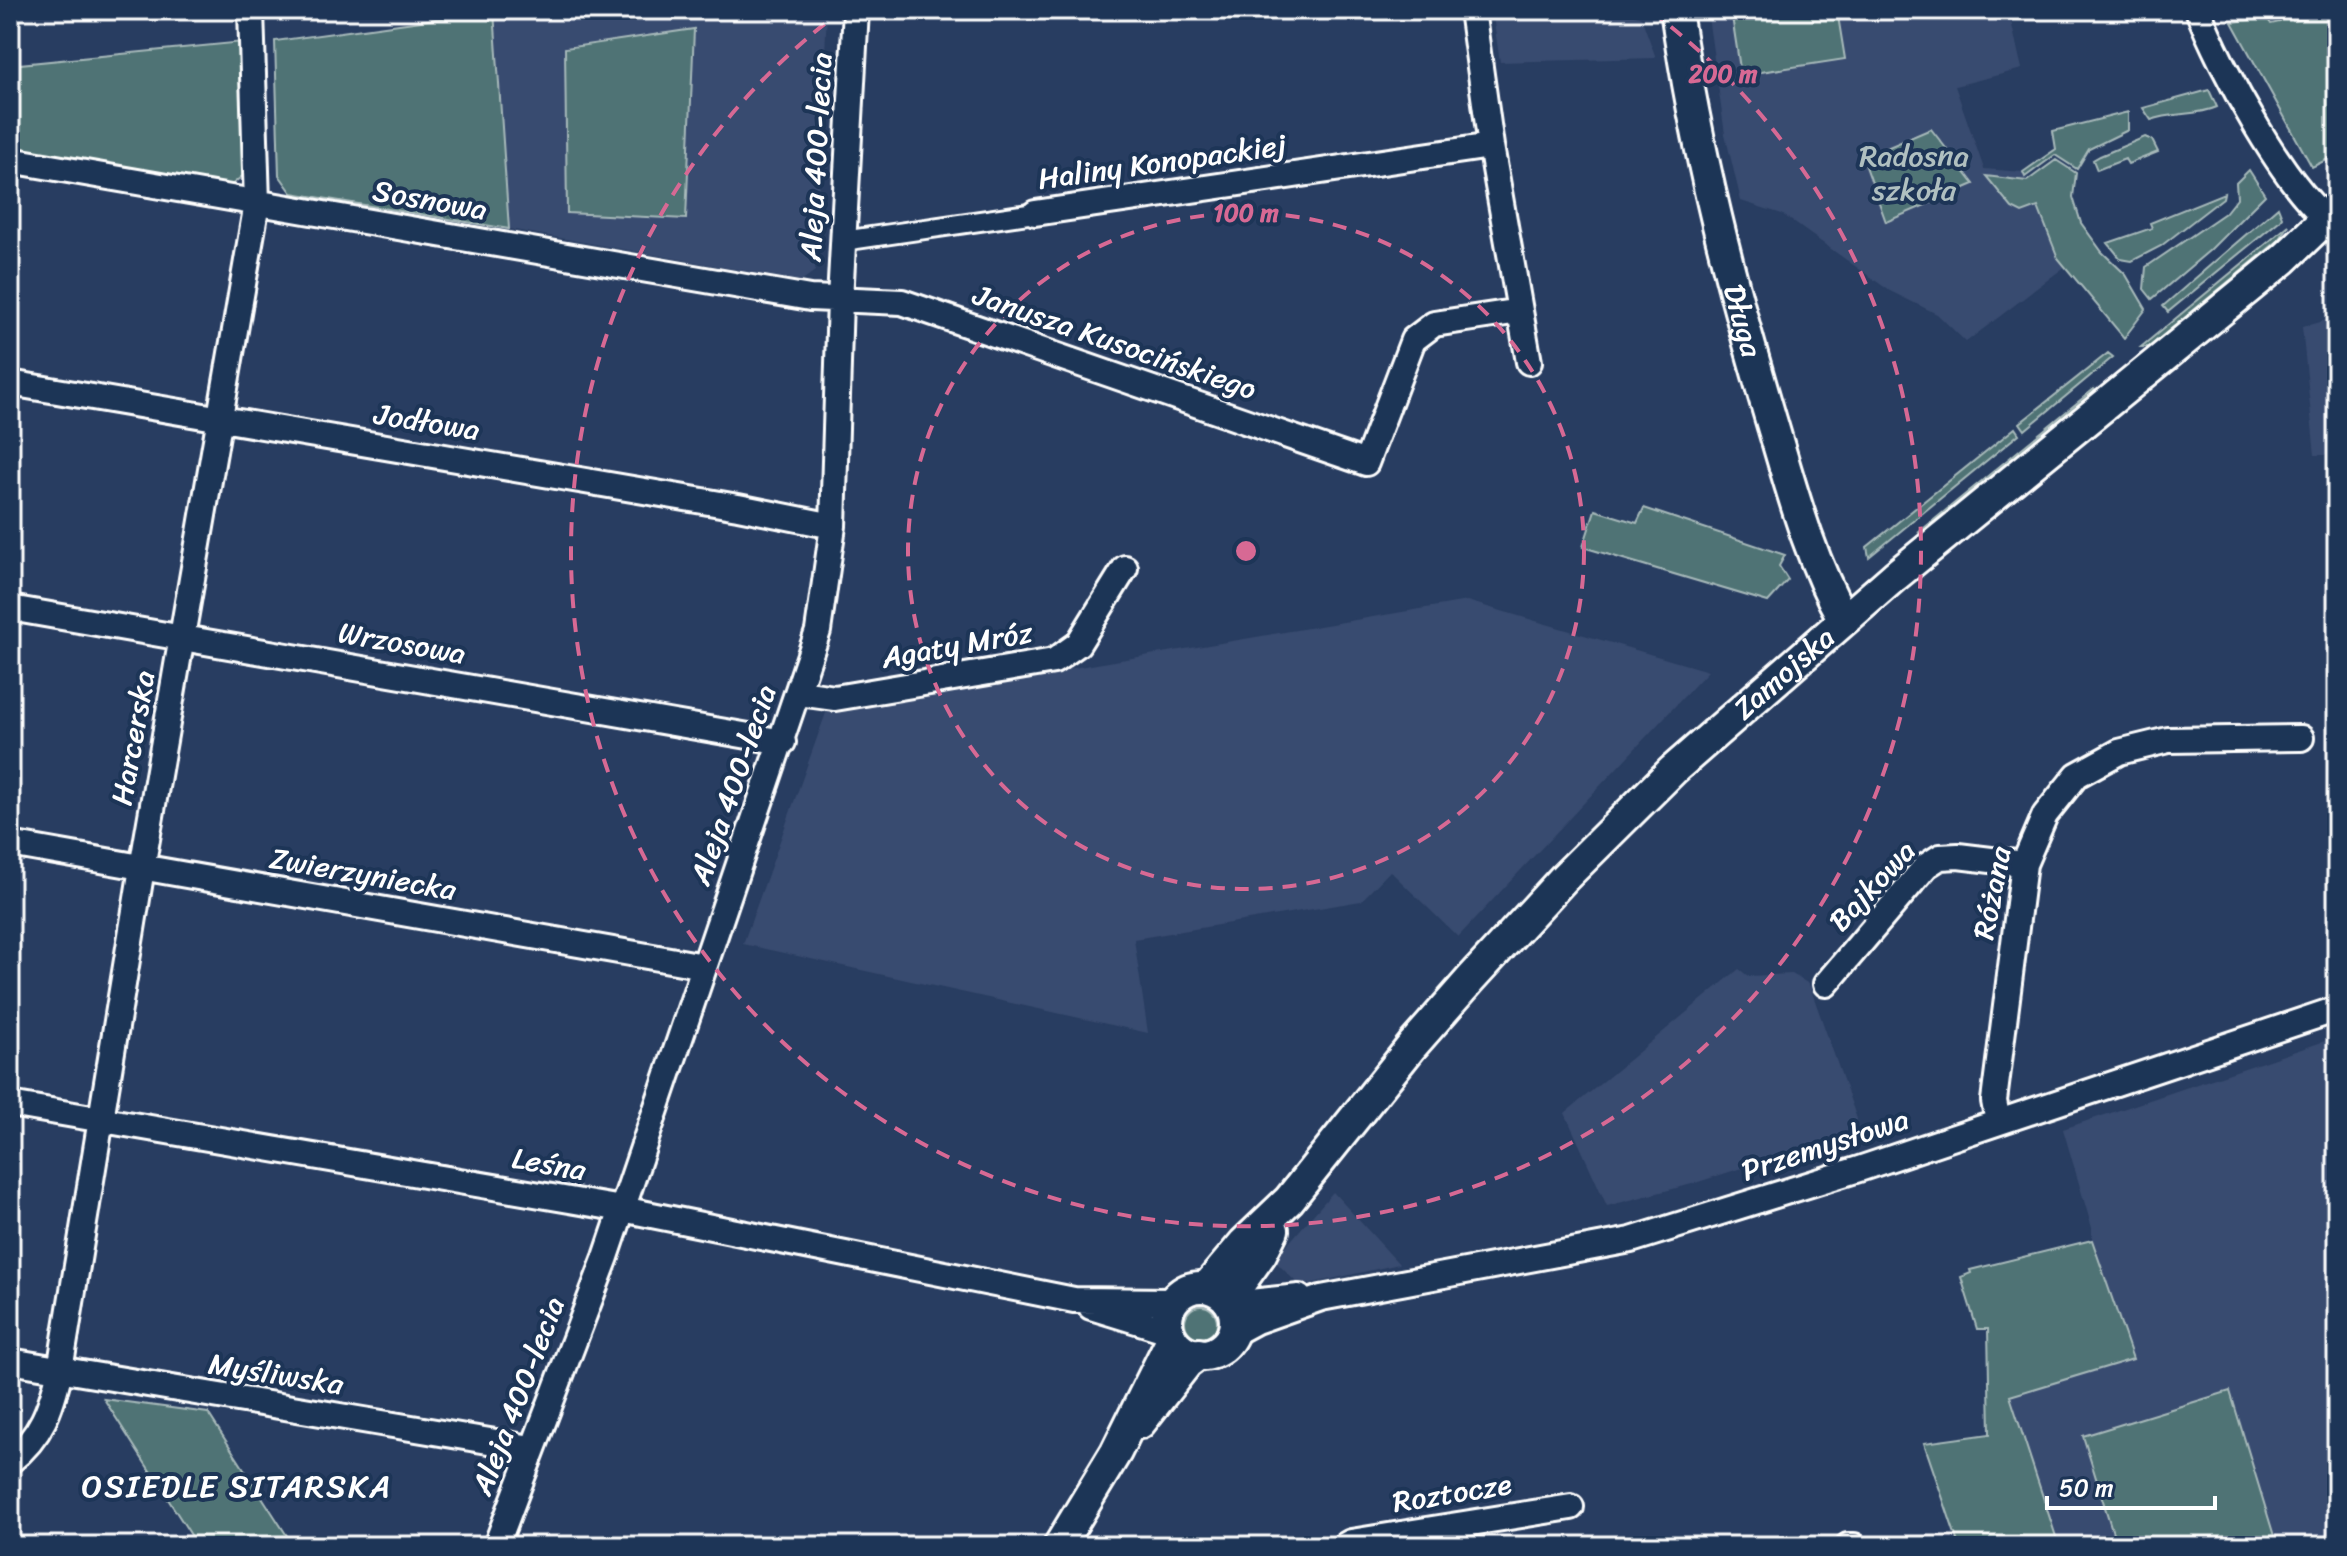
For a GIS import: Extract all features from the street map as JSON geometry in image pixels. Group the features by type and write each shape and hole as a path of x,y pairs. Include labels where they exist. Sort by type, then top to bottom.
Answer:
{"street":[{"name":"Harcerska","path":"10,1461 29,1445 44,1423 60,1370 142,868 257,203 251,10"},
{"name":"Aleja 400-lecia","path":"496,1546 622,1209 783,742 818,631 833,526 840,299 856,10"},
{"path":"1472,10 1491,146 1529,362"},
{"name":"Długa","path":"1676,10 1708,185 1746,333 1815,558 1844,620"},
{"path":"2198,10 2266,139 2312,206 2334,218"},
{"name":"Haliny Konopackiej","path":"843,241 1491,146"},
{"name":"Sosnowa","path":"10,160 810,298 840,299"},
{"name":"Zamojska","path":"1225,1306 1261,1254 1289,1200 1412,1046 1564,878 1673,770 1844,620 2334,218"},
{"name":"Janusza Kusocińskiego","path":"840,299 902,302 1366,463 1413,340 1434,324 1520,311"},
{"name":"Jodłowa","path":"10,383 738,507 833,526"},
{"name":"Agaty Mróz","path":"799,693 835,698 1054,661 1078,644 1125,568"},
{"name":"Wrzosowa","path":"10,608 783,742"},
{"name":"Różana","path":"1998,1122 1994,1101 2024,864 2045,815 2077,775 2119,752 2168,740 2301,738"},
{"name":"Zwierzyniecka","path":"10,844 704,966"},
{"name":"Bajkowa","path":"1826,984 1926,866 1940,857 2024,864"},
{"name":"Przemysłowa","path":"1225,1306 1256,1321 1321,1298 1631,1240 2337,1009"},
{"name":"Leśna","path":"10,1104 622,1209 1074,1300 1171,1335"},
{"path":"1116,1452 1187,1363 1199,1354 1222,1348 1225,1306 1192,1288 1173,1301 1168,1312 1171,1335 1181,1348 1199,1354"},
{"name":"Leśna","path":"1074,1300 1173,1301"},
{"path":"1059,1546 1116,1452 1171,1335"},
{"name":"Myśliwska","path":"10,1361 531,1448"},
{"name":"Roztocze","path":"1344,1546 1351,1542 1571,1507"}],"shaded area":[{"path":"827,10 815,271 801,281 509,229 494,11"},
{"path":"1492,10 1623,10 1641,17 1656,58 1500,62"},
{"path":"1707,10 2059,10 2011,21 2022,69 1955,86 1984,169 2023,172 2079,256 1966,342 1937,314 1890,291 1782,214 1741,201 1725,134"},
{"path":"2337,317 2337,455 2315,455 2302,327"},
{"path":"1467,601 1708,671 1458,937 1390,871 1361,901 1134,939 1148,1033 743,944 827,710"},
{"path":"1739,969 1748,976 1792,974 1809,984 1857,1119 1854,1132 1692,1184 1607,1206 1565,1113"},
{"path":"2337,1037 2337,1546 2059,1546 2010,1396 2133,1359 2092,1240 2092,1228 2063,1129"},
{"path":"1333,1192 1399,1264 1300,1286 1274,1260"}],"green space":[{"path":"1731,10 1837,10 1845,59 1741,75"},
{"path":"2333,10 2337,18 2337,159 2334,163 2328,159 2312,167 2232,22 2267,18 2271,24 2280,22 2279,17 2292,15 2293,21 2304,19 2305,14"},
{"path":"494,11 509,229 292,193 279,175 275,41"},
{"path":"694,29 686,219 567,213 565,48"},
{"path":"243,42 248,171 227,189 10,151 10,65"},
{"path":"2209,90 2217,107 2209,110 2151,120 2143,108"},
{"path":"2128,112 2128,130 2089,149 2077,169 2055,155 2025,177 2023,172 2056,149 2053,131"},
{"name":"Radosna szkoła","path":"1931,129 1974,184 1886,222 1863,158"},
{"path":"2145,137 2152,140 2158,152 2128,164 2125,159 2097,170 2093,160"},
{"path":"2056,160 2076,173 2073,197 2081,223 2102,252 2126,275 2146,309 2124,338 2058,258 2038,207 2022,213 2012,208 1986,176 2027,181"},
{"path":"2249,170 2265,195 2210,250 2152,299 2144,289 2146,267 2225,213 2237,198 2236,183"},
{"path":"2224,193 2223,198 2161,246 2132,261 2121,259 2108,243 2152,228 2150,223"},
{"path":"2278,207 2282,217 2279,221 2168,312 2163,306"},
{"path":"2289,225 2279,240 2149,347 2141,347"},
{"path":"2108,353 2113,357 2025,430 2020,423"},
{"path":"2094,389 2096,392 1957,506 1918,533"},
{"path":"2015,428 2019,434 1869,557 1867,547"},
{"path":"1644,508 1785,555 1779,566 1788,580 1768,602 1583,547 1595,510 1637,523"},
{"path":"2092,1240 2133,1359 2010,1396 2059,1546 1959,1546 1924,1443 1990,1434 1988,1329 1977,1329 1961,1277 1971,1273 1970,1270"},
{"path":"1201,1306 1212,1311 1217,1322 1212,1333 1201,1338 1190,1333 1185,1322 1190,1311"},
{"path":"2230,1391 2277,1546 2117,1546 2083,1436"},
{"path":"104,1399 208,1413 291,1542 285,1546 198,1546"}],"district":[{"name":"OSIEDLE SITARSKA","path":"237,1486"}]}
